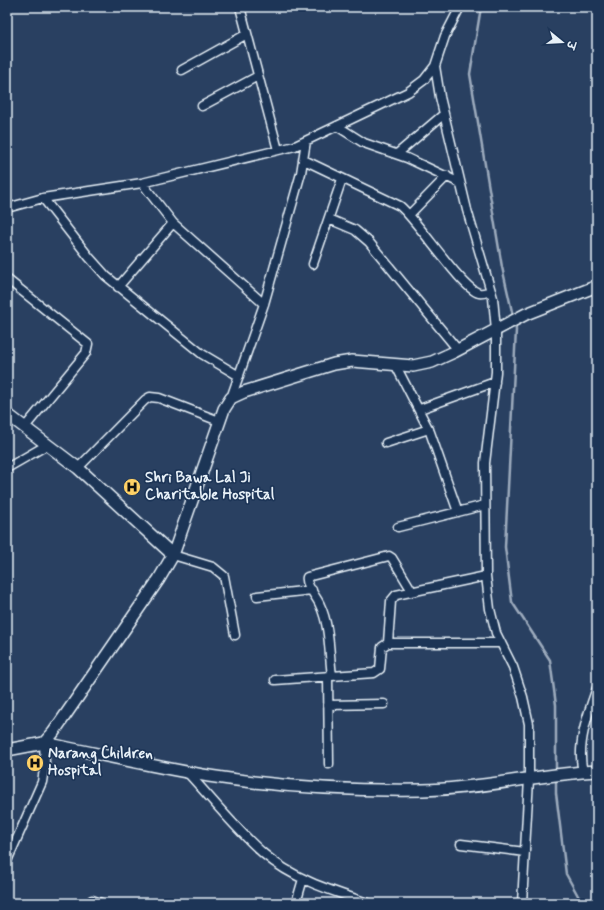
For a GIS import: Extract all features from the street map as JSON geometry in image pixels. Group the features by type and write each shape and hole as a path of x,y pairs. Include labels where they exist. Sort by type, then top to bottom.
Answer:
{"street":[{"path":"240,7 278,150"},
{"path":"7,208 43,198 142,183 278,150 306,141 408,92 424,80 435,66 445,36 460,7"},
{"path":"182,70 247,34"},
{"path":"435,66 444,114 460,183 500,328 485,463 486,576 490,609 501,643 513,667 529,724 529,779 522,903"},
{"path":"202,106 258,76"},
{"path":"397,154 444,114"},
{"path":"337,126 364,143 397,154 460,183"},
{"path":"7,861 42,782 45,763 44,743 60,724 159,579 172,555 219,421 231,398 264,304 304,160 306,141"},
{"path":"304,160 342,179 391,200 410,214 456,273 474,291 480,294 491,291"},
{"path":"410,214 447,176"},
{"path":"313,264 342,179"},
{"path":"142,183 173,223 264,304"},
{"path":"43,198 89,257 118,287 202,354 239,376"},
{"path":"329,218 355,230 369,242 458,350"},
{"path":"118,287 173,223"},
{"path":"7,279 88,344 86,353 26,427"},
{"path":"231,398 244,392 334,364 352,361 396,366 413,366 432,362 526,314 597,286"},
{"path":"396,366 420,409 429,429 458,512"},
{"path":"420,409 495,382"},
{"path":"78,468 145,400 150,397 160,398 219,421"},
{"path":"7,414 78,468 172,555 213,567 224,576 235,635"},
{"path":"386,443 429,429"},
{"path":"7,468 47,445"},
{"path":"398,527 485,505"},
{"path":"329,764 328,705 330,676 324,615 306,580 310,576 389,556 392,558 412,591"},
{"path":"388,643 393,597 412,591 486,576"},
{"path":"257,596 312,590"},
{"path":"275,680 378,672 381,665 382,647 388,643 501,643"},
{"path":"579,772 582,741 597,688"},
{"path":"328,705 384,704"},
{"path":"7,750 44,743 187,772 270,783 360,789 424,790 466,788 597,770"},
{"path":"187,772 264,854 303,879 368,903"},
{"path":"461,844 525,852"},
{"path":"296,903 303,879"},
{"path":"92,900 101,903"}],"waterway":[{"path":"481,7 470,74 502,267 513,316"},
{"path":"515,323 516,330 505,547 512,602 550,660 556,705 556,772"},
{"path":"556,779 556,793 566,874 582,903"}],"place":[{"name":"Shri Bawa Lal Ji Charitable Hospital","path":"132,487"},
{"name":"Narang Children Hospital","path":"35,763"}]}
